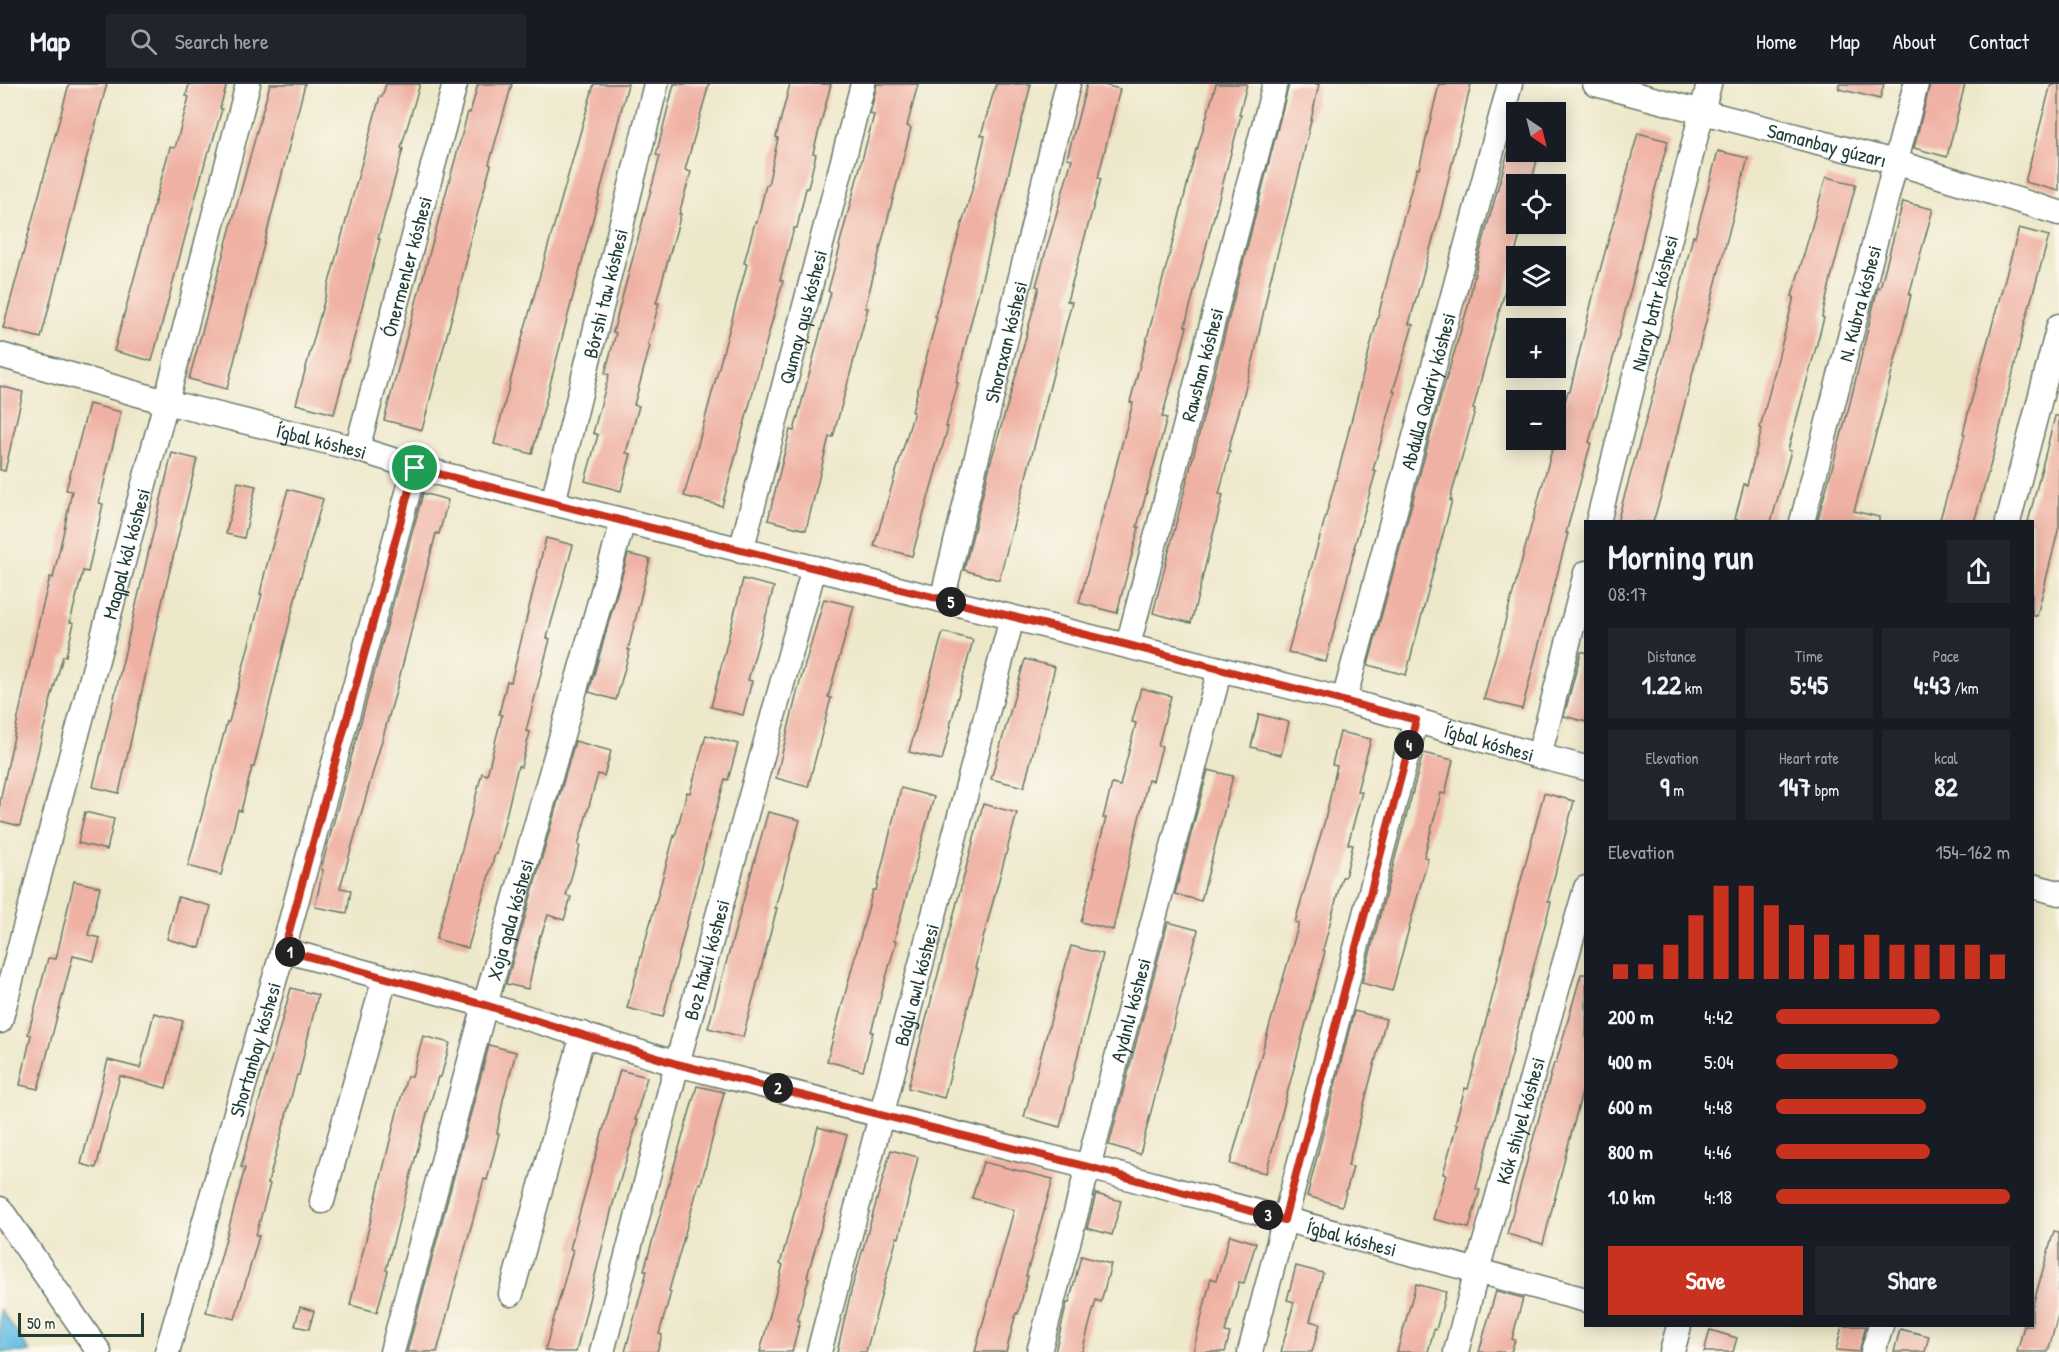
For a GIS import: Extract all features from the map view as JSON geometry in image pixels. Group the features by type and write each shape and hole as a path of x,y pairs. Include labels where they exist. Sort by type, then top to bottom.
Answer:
{"street":[{"name":"Maqpal kól kóshesi","path":"0,1021 166,402 248,84"},
{"name":"Ónermenler kóshesi","path":"357,449 455,84"},
{"name":"Bórshi taw kóshesi","path":"553,503 656,84"},
{"name":"Qumay qus kóshesi","path":"741,550 863,84"},
{"name":"Shoraxan kóshesi","path":"942,600 1068,84"},
{"name":"Rawshan kóshesi","path":"1128,645 1275,84"},
{"name":"Abdulla Qadriy kóshesi","path":"1344,700 1510,84"},
{"name":"Samanbay gúzarı","path":"1595,84 1895,162 2059,213"},
{"name":"Nuray batır kóshesi","path":"1599,520 1709,84"},
{"name":"N. Kubra kóshesi","path":"1803,520 1916,84"},
{"path":"2009,520 2059,326"},
{"name":"Íǵbal kóshesi","path":"0,355 166,402 357,449 415,468 1344,700 1584,767"},
{"name":"Shortanbay kóshesi","path":"167,1352 284,950 415,468"},
{"name":"Xoja qala kóshesi","path":"392,1352 485,1005 623,521"},
{"name":"Boz háwli kóshesi","path":"602,1352 677,1064 814,568"},
{"path":"1539,756 1584,581"},
{"name":"Baǵlı awıl kóshesi","path":"819,1352 1012,618"},
{"name":"Aydınlı kóshesi","path":"1039,1352 1220,669"},
{"path":"1250,1352 1416,720"},
{"path":"2034,887 2059,893"},
{"name":"Kók shiyel kóshesi","path":"1456,1352 1477,1270 1584,895"},
{"name":"Íǵbal kóshesi","path":"284,950 485,1005 677,1064 1089,1167 1584,1299"},
{"path":"322,1201 385,978"},
{"path":"511,1294 582,1035"},
{"path":"0,1209 99,1352"},
{"path":"1672,1352 1679,1327"},
{"path":"1873,1352 1881,1327"}],"water":[{"path":"0,1309 30,1352 0,1352"}],"building":[{"path":"69,84 107,84 41,338 3,328"},
{"path":"189,84 227,84 152,361 114,351 170,147 175,148 189,97 186,96"},
{"path":"270,84 305,84 227,389 189,379"},
{"path":"386,84 420,84 401,148 403,149 334,414 296,404 380,96 382,97"},
{"path":"478,84 512,84 489,164 491,165 422,430 384,420 468,112 470,113"},
{"path":"594,84 628,84 532,454 494,444"},
{"path":"674,84 709,84 685,170 691,172 679,214 681,214 656,303 659,303 648,345 650,346 634,405 639,406 626,453 631,454 621,491 585,481 598,435 593,433 609,375 605,373 616,333 613,332 660,156 656,155"},
{"path":"790,84 831,84 813,153 816,154 808,188 806,188 797,228 794,228 780,280 783,281 722,506 684,496 747,264 744,263 755,222 757,222 766,185 768,185 778,138 776,137"},
{"path":"877,84 918,84 907,126 911,128 865,308 868,308 833,437 829,437 806,530 768,520 790,430 794,431 831,292 828,291 874,115 870,114"},
{"path":"996,84 1031,84 956,382 958,383 946,427 948,427 912,556 874,546 914,412 912,412 937,317 935,316 974,183 985,136 981,135"},
{"path":"1087,84 1100,84 1120,89 1098,178 1101,179 1067,301 1072,302 999,580 964,570 991,461 1039,287 1036,286 1072,159 1067,158"},
{"path":"1216,84 1247,84 1239,115 1241,115 1185,326 1187,327 1162,417 1167,418 1137,527 1139,527 1117,613 1079,603 1133,403 1130,402 1196,149"},
{"path":"1289,84 1319,84 1300,170 1270,281 1254,357 1228,451 1230,451 1219,494 1223,495 1191,623 1153,613"},
{"path":"1439,84 1471,84 1440,214 1409,324 1413,325 1393,391 1395,392 1373,470 1376,471 1326,662 1288,652 1341,461 1417,168 1419,169"},
{"path":"1839,84 1884,84 1880,99 1839,89"},
{"path":"1930,84 1965,84 1947,157 1914,148"},
{"path":"2051,84 2059,84 2059,191 2025,182"},
{"path":"1638,133 1668,141 1522,709 1484,699 1552,450 1566,450 1566,398 1570,391 1594,292"},
{"path":"1718,151 1748,158 1654,520 1618,520 1664,356 1693,236 1695,237"},
{"path":"1506,159 1506,162 1536,162 1534,174 1506,174 1506,234 1520,235 1517,246 1506,246 1506,287 1406,675 1368,665 1468,306 1478,259"},
{"path":"1826,177 1856,184 1833,270 1822,317 1824,318 1788,450 1791,451 1772,520 1738,520 1735,519 1762,429 1760,428 1794,297 1792,296"},
{"path":"1903,202 1933,209 1909,295 1911,295 1879,423 1854,511 1879,517 1879,520 1818,520 1849,407 1878,287 1880,288"},
{"path":"2019,228 2049,236 1975,520 1943,520 1940,519 1965,434 1963,433"},
{"path":"0,386 23,392 5,471 0,470"},
{"path":"89,404 121,412 99,503 103,504 88,572 83,571 70,622 74,623 66,656 63,656 51,699 20,826 0,821 0,801 41,612 50,577 53,578 64,530 72,491 66,490"},
{"path":"2055,416 2059,416 2059,527 2037,616 2034,616 2034,520 2029,520"},
{"path":"172,453 197,459 119,793 93,787"},
{"path":"238,482 256,486 244,538 226,534"},
{"path":"288,489 323,499 299,583 254,767 252,767 241,811 238,810 221,875 188,866 227,722 229,722 262,594 260,594 265,572"},
{"path":"423,493 448,500 439,534 436,533 396,691 340,888 351,890 347,913 315,907 323,870 321,869"},
{"path":"546,538 573,545 547,638 550,639 526,731 530,732 521,767 518,766 497,854 495,854 468,948 436,939 482,773 487,775 502,715 499,714 507,681 511,682"},
{"path":"628,554 650,559 628,650 630,650 616,700 589,692"},
{"path":"743,579 774,587 748,680 752,681 743,715 711,707"},
{"path":"824,599 854,606 828,697 831,698 808,787 776,778 798,689"},
{"path":"943,632 973,640 942,760 909,752"},
{"path":"1581,652 1584,652 1584,721 1564,716"},
{"path":"1025,659 1055,667 1024,787 991,779"},
{"path":"1141,688 1171,696 1158,746 1162,746 1153,781 1148,780 1113,930 1081,922 1106,818 1103,818 1112,784 1120,786 1136,723 1132,722"},
{"path":"1259,714 1289,722 1281,755 1251,747"},
{"path":"1340,732 1371,739 1357,791 1362,792 1348,844 1353,845 1345,877 1342,877 1323,950 1325,951 1266,1173 1230,1164 1299,923 1295,922 1325,820 1337,766 1332,765"},
{"path":"706,735 738,744 728,780 725,779 708,839 663,1017 627,1008 674,836 687,792 690,793"},
{"path":"575,741 611,751 604,776 598,774 578,845 580,846 566,896 571,897 564,920 548,915 540,935 528,989 506,984"},
{"path":"1423,753 1453,760 1445,794 1441,793 1424,857 1428,858 1392,991 1362,983"},
{"path":"1208,770 1233,776 1201,901 1175,894"},
{"path":"901,788 934,797 894,941 896,942 871,1032 873,1032 863,1071 827,1061 873,890 876,890"},
{"path":"1544,793 1574,801 1548,901 1551,902 1476,1189 1480,1190 1469,1228 1433,1219 1446,1175 1443,1174 1457,1124 1455,1124 1465,1088 1468,1089"},
{"path":"983,804 1017,813 975,968 978,969 944,1098 908,1088"},
{"path":"85,812 114,819 107,850 78,843"},
{"path":"768,812 800,820 775,908 777,908 743,1037 708,1028"},
{"path":"74,881 100,887 88,935 100,938 94,961 73,956 38,1089 20,1085 31,1035 28,1034 48,958 56,959"},
{"path":"178,897 211,906 200,948 167,939"},
{"path":"1168,922 1198,930 1140,1154 1109,1145"},
{"path":"1071,946 1103,954 1060,1127 1024,1117"},
{"path":"1581,974 1584,974 1584,1084 1543,1244 1507,1234 1554,1063 1556,1063"},
{"path":"291,988 318,995 299,1075 297,1075 268,1183 270,1184 256,1235 259,1236 235,1319 206,1312 245,1168 241,1167"},
{"path":"1354,1011 1386,1019 1348,1166 1353,1167 1342,1206 1307,1196"},
{"path":"154,1013 183,1021 166,1088 120,1076 96,1168 81,1164 108,1060 140,1068"},
{"path":"423,1036 450,1043 441,1077 438,1077 425,1121 377,1312 350,1305 396,1116 407,1076 412,1077"},
{"path":"489,1045 516,1052 503,1100 497,1133 499,1134 487,1180 484,1179 437,1352 407,1352"},
{"path":"620,1070 647,1077 635,1120 638,1120 613,1204 576,1352 545,1350 573,1250 570,1249 580,1211"},
{"path":"697,1086 724,1092 701,1184 699,1183 669,1291 671,1292 659,1334 662,1335 657,1352 625,1352 647,1271 644,1270"},
{"path":"818,1127 847,1135 807,1277 809,1278 797,1320 800,1321 792,1352 760,1352 783,1265 780,1264"},
{"path":"891,1150 918,1157 899,1238 897,1237 866,1352 837,1352 851,1291"},
{"path":"983,1162 1053,1179 1006,1352 975,1352 1014,1210 972,1198"},
{"path":"1096,1194 1121,1201 1112,1235 1087,1228"},
{"path":"2054,1231 2059,1232 2059,1312 2048,1352 2017,1352 2024,1327 2034,1327 2034,1301"},
{"path":"1230,1235 1256,1243 1244,1283 1239,1282 1225,1332 1230,1333 1225,1352 1193,1352 1211,1278 1216,1280"},
{"path":"1081,1256 1111,1264 1101,1302 1096,1300 1082,1352 1055,1352 1067,1303 1069,1303"},
{"path":"1296,1266 1323,1273 1310,1321 1320,1324 1312,1352 1281,1352 1294,1302 1287,1300"},
{"path":"1416,1284 1446,1292 1436,1330 1434,1329 1428,1352 1397,1352"},
{"path":"1496,1291 1523,1298 1512,1339 1515,1340 1511,1352 1479,1352"},
{"path":"300,1307 314,1311 309,1329 295,1326"},
{"path":"1842,1327 1866,1327 1859,1352 1836,1350"},
{"path":"1900,1329 1929,1336 1925,1352 1894,1352"},
{"path":"1710,1330 1737,1338 1733,1352 1704,1352"}],"route":[{"path":"415,468 1128,645 1416,720 1284,1220 1089,1167 677,1064 485,1005 284,950 415,468"}]}
